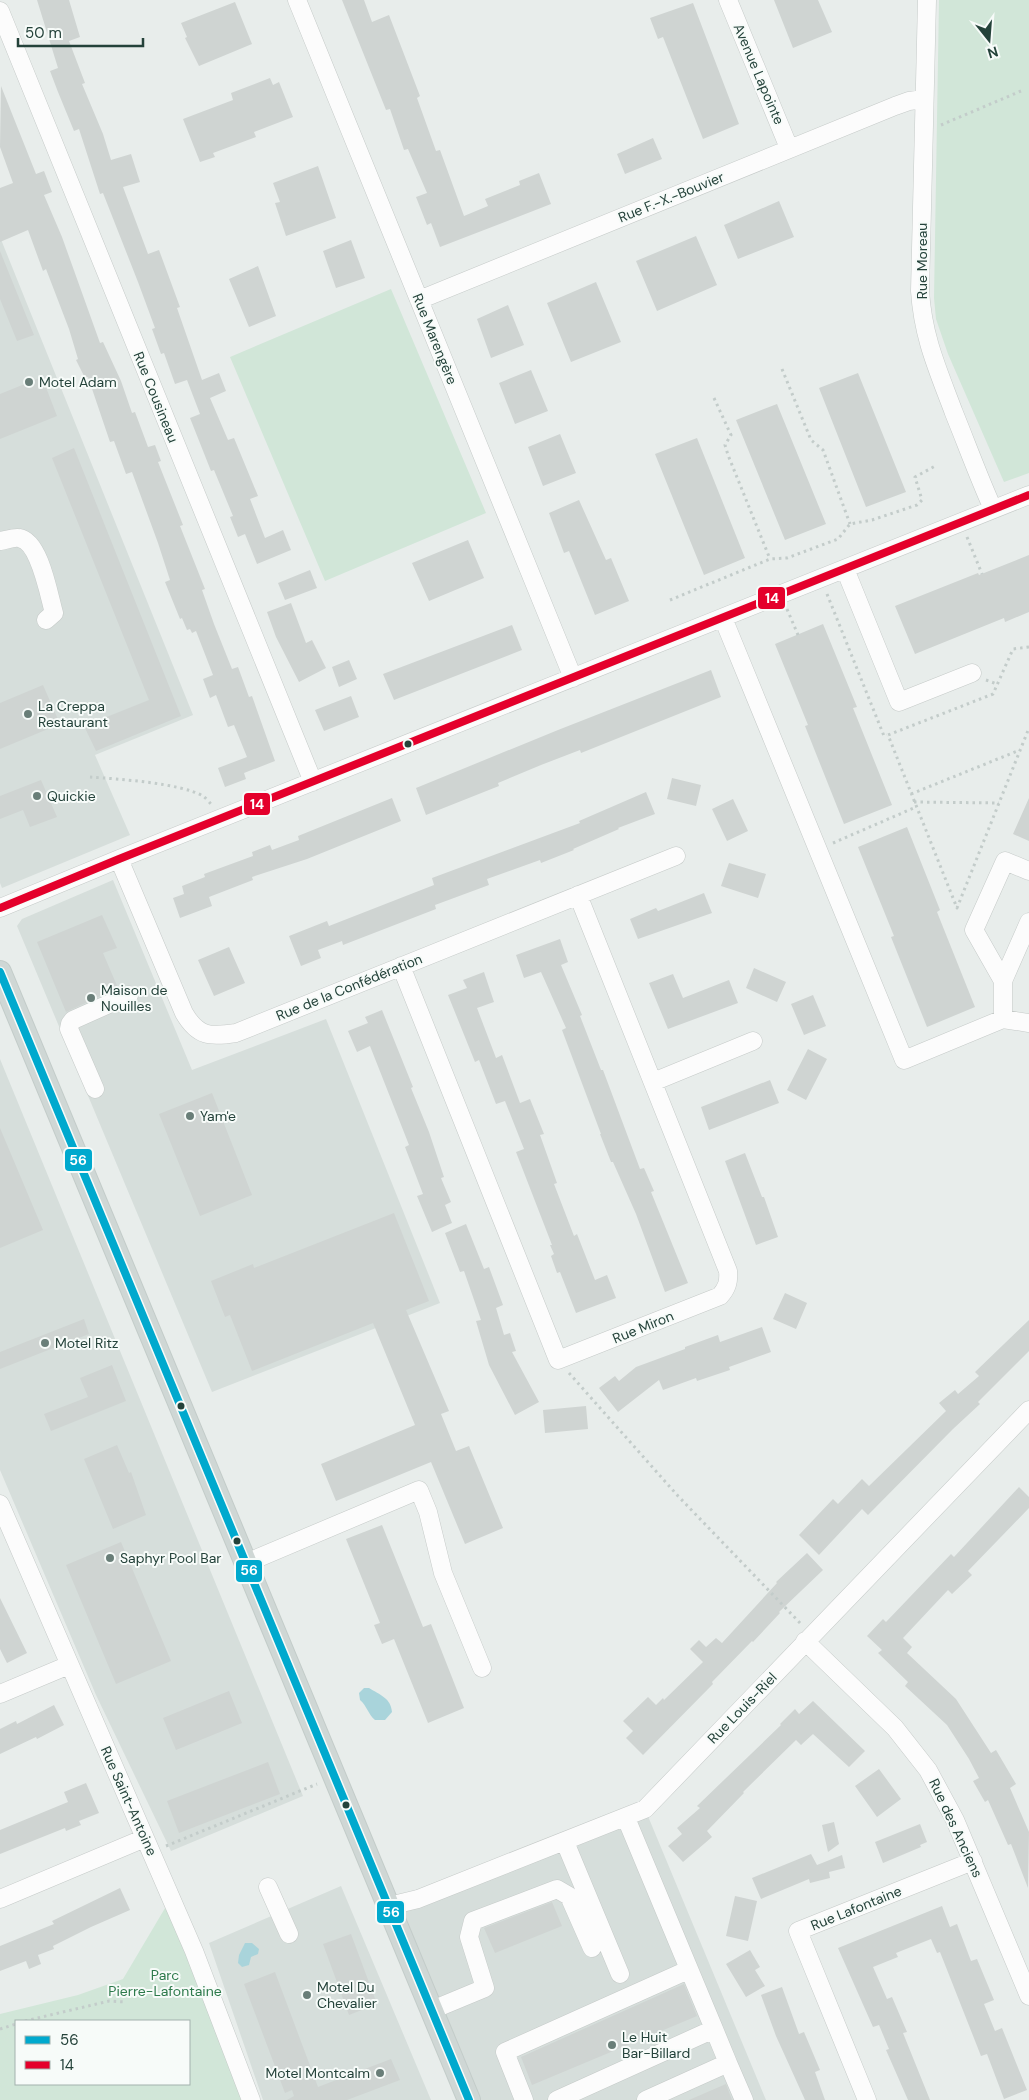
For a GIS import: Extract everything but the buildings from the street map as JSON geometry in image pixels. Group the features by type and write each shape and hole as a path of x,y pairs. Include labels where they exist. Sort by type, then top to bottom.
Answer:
{"main road":[{"path":"0,972 469,2100"}],"street":[{"name":"Rue Marengère","path":"296,0 573,678"},
{"name":"Avenue Lapointe","path":"728,0 789,148"},
{"name":"Rue Moreau","path":"928,0 920,291 925,332 969,452 994,509"},
{"name":"Rue Cousineau","path":"0,11 312,782"},
{"name":"Rue F.-X.-Bouvier","path":"419,300 789,148 909,101 924,99"},
{"path":"0,908 1029,495"},
{"path":"0,541 20,538 30,544 43,568 54,613 46,620"},
{"path":"845,569 899,702 972,673"},
{"path":"723,618 904,1060 1003,1019 1029,1022"},
{"name":"Rue de la Confédération","path":"119,859 184,1014 191,1026 204,1034 218,1036 236,1033 676,856"},
{"path":"1003,981 974,930 1005,861 1029,871"},
{"name":"Rue Miron","path":"558,1360 720,1296 726,1289 728,1281 728,1272 578,895"},
{"path":"1003,1019 1003,981 1029,922"},
{"path":"401,966 558,1360"},
{"path":"95,1089 69,1029 70,1024 73,1020 129,995"},
{"path":"653,1082 753,1041"},
{"name":"Rue Louis-Riel","path":"389,1906 418,1899 645,1809 1029,1410"},
{"path":"246,1563 419,1490 428,1512 443,1573 482,1668"},
{"name":"Rue Saint-Antoine","path":"0,1504 194,1951 251,2100"},
{"name":"Rue des Anciens","path":"809,1638 895,1728 928,1770 946,1803 973,1861 1028,1992"},
{"path":"0,1694 69,1665"},
{"path":"626,1818 744,2100"},
{"path":"565,1842 620,1974"},
{"path":"0,1900 148,1845"},
{"name":"Rue Lafontaine","path":"867,2100 798,1931 973,1861"},
{"path":"268,1887 289,1934"},
{"path":"432,2010 485,1988 469,1937 473,1921 543,1892 557,1888 569,1896 592,1948"},
{"path":"524,2100 505,2052 688,1970"},
{"path":"557,2100 714,2029"},
{"path":"646,2100 728,2063"}],"path":[{"path":"936,127 1021,91"},
{"path":"782,369 811,440 823,450 850,524"},
{"path":"714,398 731,435 725,445 728,455 770,559"},
{"path":"670,600 770,559 787,558 838,539 850,524 872,520 917,505 922,500 915,477 937,465"},
{"path":"967,537 982,574"},
{"path":"826,593 884,736 993,694 1013,649 1029,647"},
{"path":"788,609 798,635"},
{"path":"911,793 957,908 1029,728"},
{"path":"888,735 916,807"},
{"path":"911,793 1020,749"},
{"path":"90,777 126,780 177,788 203,796 213,806"},
{"path":"914,802 999,803"},
{"path":"818,849 916,807"},
{"path":"558,1360 678,1496 809,1638"},
{"path":"148,1845 335,1777"},
{"path":"28,2020 109,2002 125,2002"},
{"path":"0,2029 15,2024"}],"shaded area":[{"path":"0,237 193,715 95,755 130,835 2,888 0,883"},
{"path":"113,880 192,1070 326,1019 440,1303 212,1392 17,926 22,919"},
{"path":"0,1059 303,1796 171,1851 96,1695 0,1470"},
{"path":"645,1809 766,2100 469,2100 389,1906"},
{"name":"Motel Du Chevalier","path":"341,1886 431,2100 263,2100 209,1943"}],"green space":[{"path":"939,0 1029,0 1029,473 1004,482 948,354 936,319 934,298"},
{"path":"391,289 486,513 325,581 230,357"},
{"name":"Parc Pierre-Lafontaine","path":"171,1898 251,2100 0,2100 0,2014 78,1995 123,1979"}],"water":[{"path":"364,1688 369,1688 390,1703 392,1712 385,1720 375,1720 360,1700 359,1693"},
{"path":"245,1943 252,1943 259,1949 258,1954 251,1957 249,1965 242,1967 238,1963 239,1955"}],"transit line":[{"name":"14","path":"0,908 1029,495"},
{"name":"56","path":"0,972 469,2100"}],"place":[{"name":"Motel Adam","path":"29,382"},
{"name":"La Creppa Restaurant","path":"28,714"},
{"name":"Quickie","path":"37,796"},
{"name":"Maison de Nouilles","path":"91,998"},
{"name":"Yam'e","path":"190,1116"},
{"name":"Motel Ritz","path":"45,1343"},
{"name":"Saphyr Pool Bar","path":"110,1558"},
{"name":"Motel Du Chevalier","path":"307,1995"},
{"name":"Le Huit Bar-Billard","path":"612,2045"},
{"name":"Motel Montcalm","path":"380,2073"}]}
